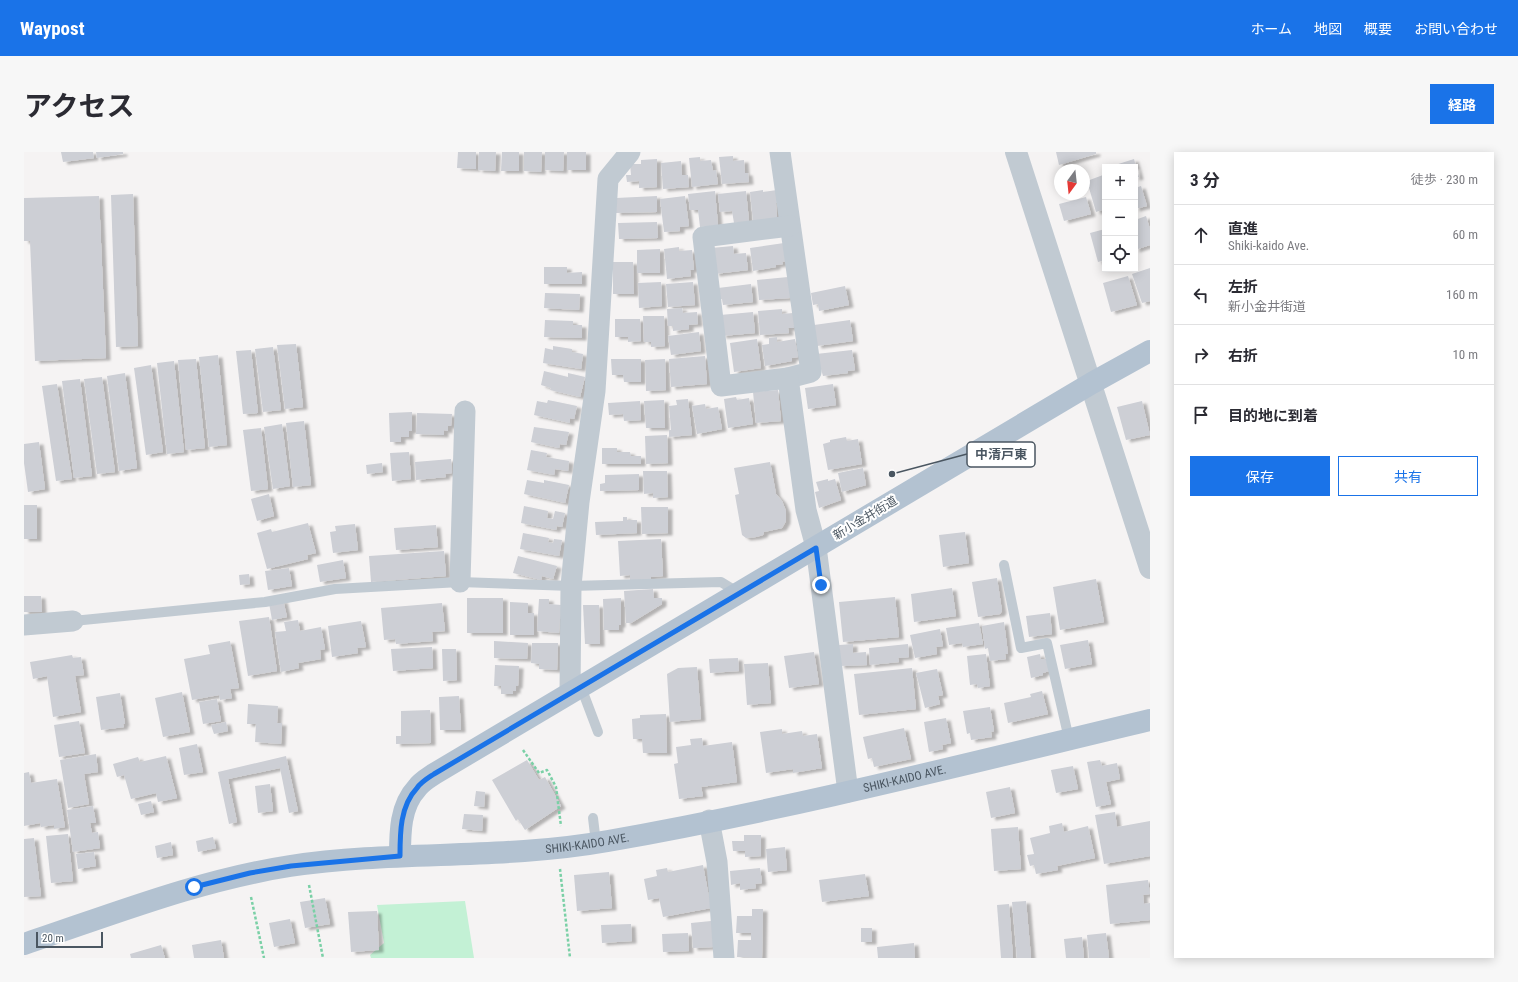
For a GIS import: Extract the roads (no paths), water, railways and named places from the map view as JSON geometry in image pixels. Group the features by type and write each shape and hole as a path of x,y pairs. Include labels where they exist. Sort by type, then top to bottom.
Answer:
{"main road":[{"name":"新小金井街道","path":"400,856 402,824 406,807 416,788 434,774 1092,383 1150,351"},
{"name":"SHIKI-KAIDO AVE.","path":"24,944 194,887 250,873 335,860 400,856 513,853 561,840 596,842 848,792 1150,720"}],"street":[{"path":"576,690 571,586 579,502 595,391 608,180 630,152"},
{"path":"780,152 811,372 788,378 721,386 703,237 790,226"},
{"path":"1016,152 1092,383 1150,568"},
{"path":"788,378 806,510 816,548 848,792"},
{"path":"460,582 465,411"},
{"path":"24,625 73,621"},
{"path":"709,820 717,862 724,958"}],"lane":[{"path":"1004,565 1021,648 1047,643 1069,739"},
{"path":"73,621 265,602 335,589 460,582 571,586 720,582 739,593"},
{"path":"576,690 598,732"},
{"path":"593,818 596,842"}],"place":[{"name":"中清戸東","path":"892,474"}]}
